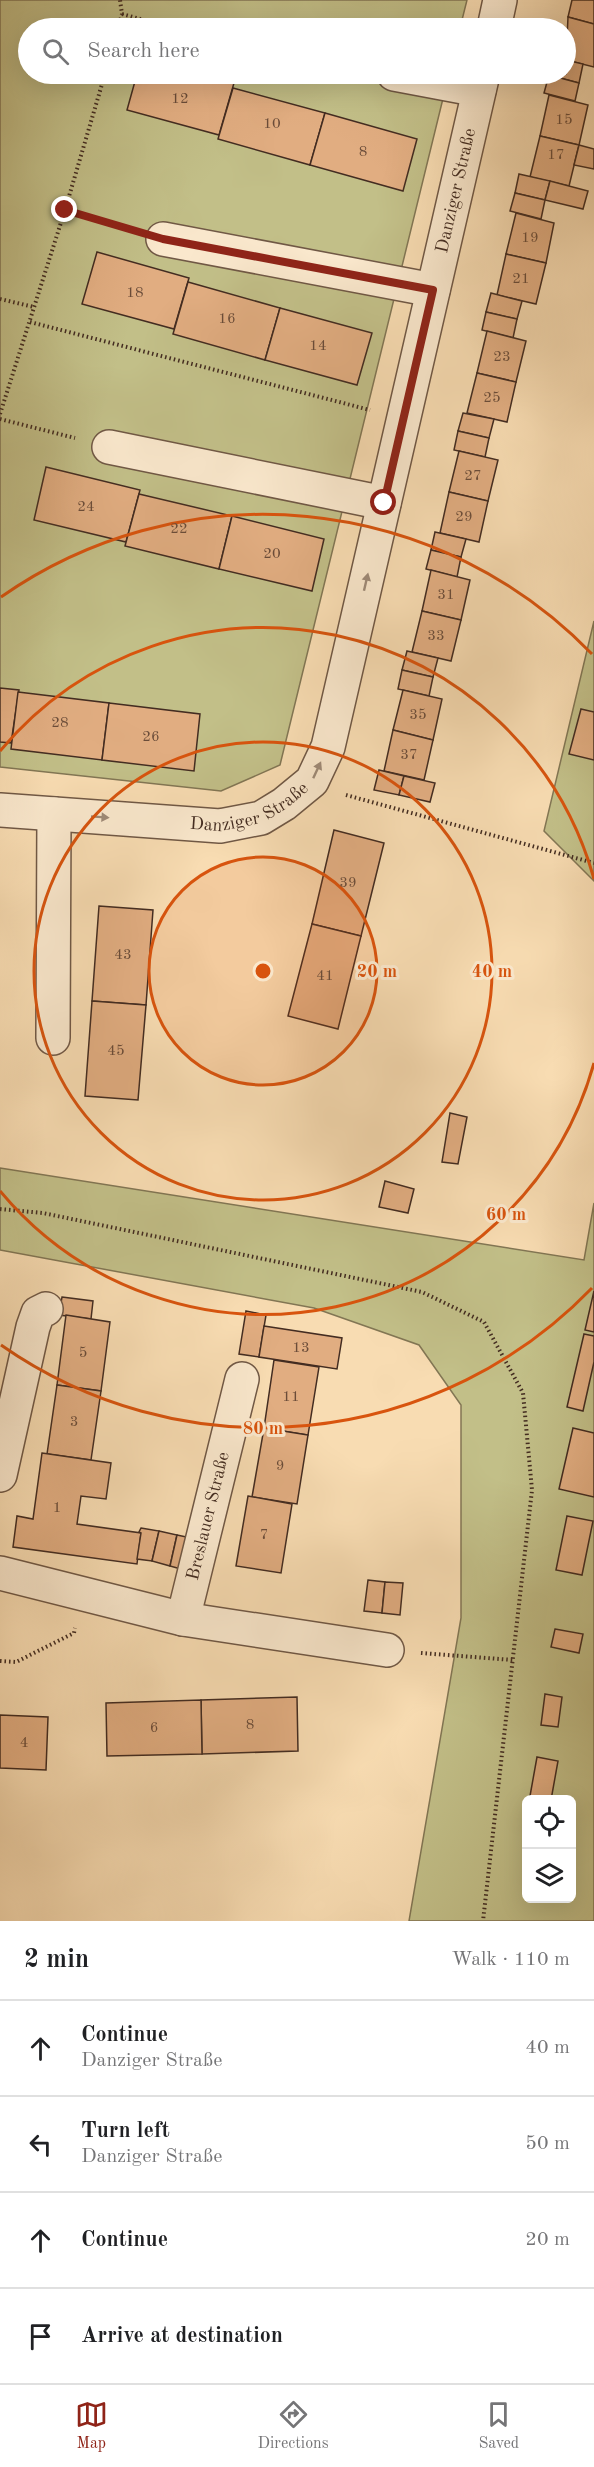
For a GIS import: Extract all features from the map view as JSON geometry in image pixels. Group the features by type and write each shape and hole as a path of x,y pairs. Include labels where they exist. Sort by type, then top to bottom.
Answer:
{"street":[{"path":"496,18 500,0"},
{"name":"Danziger Straße","path":"0,810 220,826 261,818 284,804 312,781 328,747 481,84"},
{"path":"163,239 433,290"},
{"path":"109,447 384,503"},
{"path":"53,1038 54,814"},
{"path":"0,1475 33,1327 39,1313 46,1309"},
{"name":"Breslauer Straße","path":"183,1619 242,1379"},
{"path":"0,1573 183,1619 387,1650"}],"path":[{"path":"120,0 121,18"},
{"path":"122,14 137,18"},
{"path":"0,414 65,210 102,84"},
{"path":"65,210 163,239"},
{"path":"0,299 35,307"},
{"path":"30,322 404,418"},
{"path":"0,419 109,447"},
{"path":"312,781 345,795 594,863"},
{"path":"0,1209 43,1214 422,1292 484,1322 523,1393 531,1479 483,1921"},
{"path":"0,1661 16,1662 74,1633 82,1594"},
{"path":"387,1650 513,1660"}],"shaded area":[{"path":"0,0 467,0 462,18 18,18 18,84 447,84 280,765 221,791 0,767"},
{"path":"594,621 594,881 544,831"},
{"path":"0,1168 584,1260 594,1203 594,1921 409,1921 461,1618 461,1405 419,1345 314,1308 0,1250"}],"building":[{"path":"572,0 594,0 594,24 568,17"},
{"path":"576,19 594,24 594,67 576,62"},
{"path":"576,62 583,64 579,83 576,82"},
{"path":"579,83 575,101 544,93 546,84"},
{"path":"134,84 234,84 219,135 127,110"},
{"path":"233,88 325,113 310,165 218,139"},
{"path":"549,95 588,105 579,145 540,136"},
{"path":"325,113 417,139 403,191 310,165"},
{"path":"540,136 579,145 569,186 530,177"},
{"path":"579,145 594,149 594,169 574,165"},
{"path":"519,174 550,181 545,200 515,193"},
{"path":"550,181 588,191 583,209 545,200"},
{"path":"515,193 545,200 541,219 510,211"},
{"path":"516,213 554,223 546,263 506,254"},
{"path":"97,252 189,278 174,329 82,304"},
{"path":"506,254 546,263 536,304 497,295"},
{"path":"188,282 280,308 265,360 173,334"},
{"path":"491,293 522,301 517,319 486,312"},
{"path":"280,308 372,333 357,385 265,360"},
{"path":"486,312 517,319 513,338 482,330"},
{"path":"487,331 526,341 516,382 477,373"},
{"path":"477,373 516,382 507,422 467,413"},
{"path":"463,413 494,419 489,438 458,431"},
{"path":"458,431 489,438 485,457 454,450"},
{"path":"459,451 498,460 488,501 449,492"},
{"path":"46,467 140,490 126,542 34,520"},
{"path":"449,492 488,501 479,542 440,533"},
{"path":"139,494 232,516 219,569 125,546"},
{"path":"232,516 324,539 312,591 219,569"},
{"path":"435,532 466,539 461,557 431,550"},
{"path":"431,550 461,557 457,577 426,569"},
{"path":"431,570 470,580 461,620 422,611"},
{"path":"422,611 461,620 451,661 412,652"},
{"path":"407,651 438,658 433,677 402,670"},
{"path":"402,670 433,677 429,696 398,689"},
{"path":"0,688 19,690 11,743 0,742"},
{"path":"403,690 442,699 433,740 393,730"},
{"path":"18,692 109,703 102,760 11,749"},
{"path":"109,703 200,714 194,771 102,760"},
{"path":"581,709 594,712 594,760 569,754"},
{"path":"393,730 433,740 424,780 384,771"},
{"path":"379,770 404,776 399,795 374,790"},
{"path":"404,776 435,783 430,802 399,795"},
{"path":"334,830 384,843 361,936 312,924"},
{"path":"99,906 153,910 146,1005 92,1001"},
{"path":"312,924 361,936 338,1029 288,1016"},
{"path":"92,1001 146,1005 138,1100 85,1096"},
{"path":"450,1113 467,1117 458,1164 442,1162"},
{"path":"385,1181 414,1189 408,1213 379,1207"},
{"path":"594,1291 594,1332 585,1330"},
{"path":"62,1297 93,1301 91,1319 59,1315"},
{"path":"246,1311 266,1315 259,1357 239,1354"},
{"path":"66,1315 110,1322 101,1391 57,1385"},
{"path":"264,1326 342,1338 337,1369 259,1357"},
{"path":"584,1334 594,1336 594,1362 583,1411 567,1407"},
{"path":"274,1360 319,1367 308,1435 264,1428"},
{"path":"57,1385 101,1391 91,1460 47,1454"},
{"path":"264,1428 308,1435 297,1504 252,1497"},
{"path":"573,1428 594,1433 594,1497 559,1489"},
{"path":"42,1453 111,1463 106,1499 81,1496 77,1524 141,1533 137,1564 13,1547 17,1516 33,1519"},
{"path":"248,1496 292,1504 281,1573 236,1566"},
{"path":"567,1516 593,1521 582,1575 556,1570"},
{"path":"141,1528 159,1531 152,1561 137,1559"},
{"path":"159,1531 177,1535 170,1566 152,1561"},
{"path":"177,1535 196,1539 188,1571 170,1566"},
{"path":"368,1580 385,1582 382,1613 364,1611"},
{"path":"385,1582 403,1583 400,1615 382,1613"},
{"path":"555,1629 583,1634 579,1653 551,1647"},
{"path":"545,1694 562,1697 558,1727 541,1725"},
{"path":"297,1697 298,1751 202,1754 201,1700"},
{"path":"201,1700 202,1754 107,1756 106,1703"},
{"path":"0,1715 48,1717 46,1770 0,1768"},
{"path":"537,1757 558,1761 552,1795 530,1795"}],"route":[{"path":"65,210 163,239 433,290 384,503"}]}
